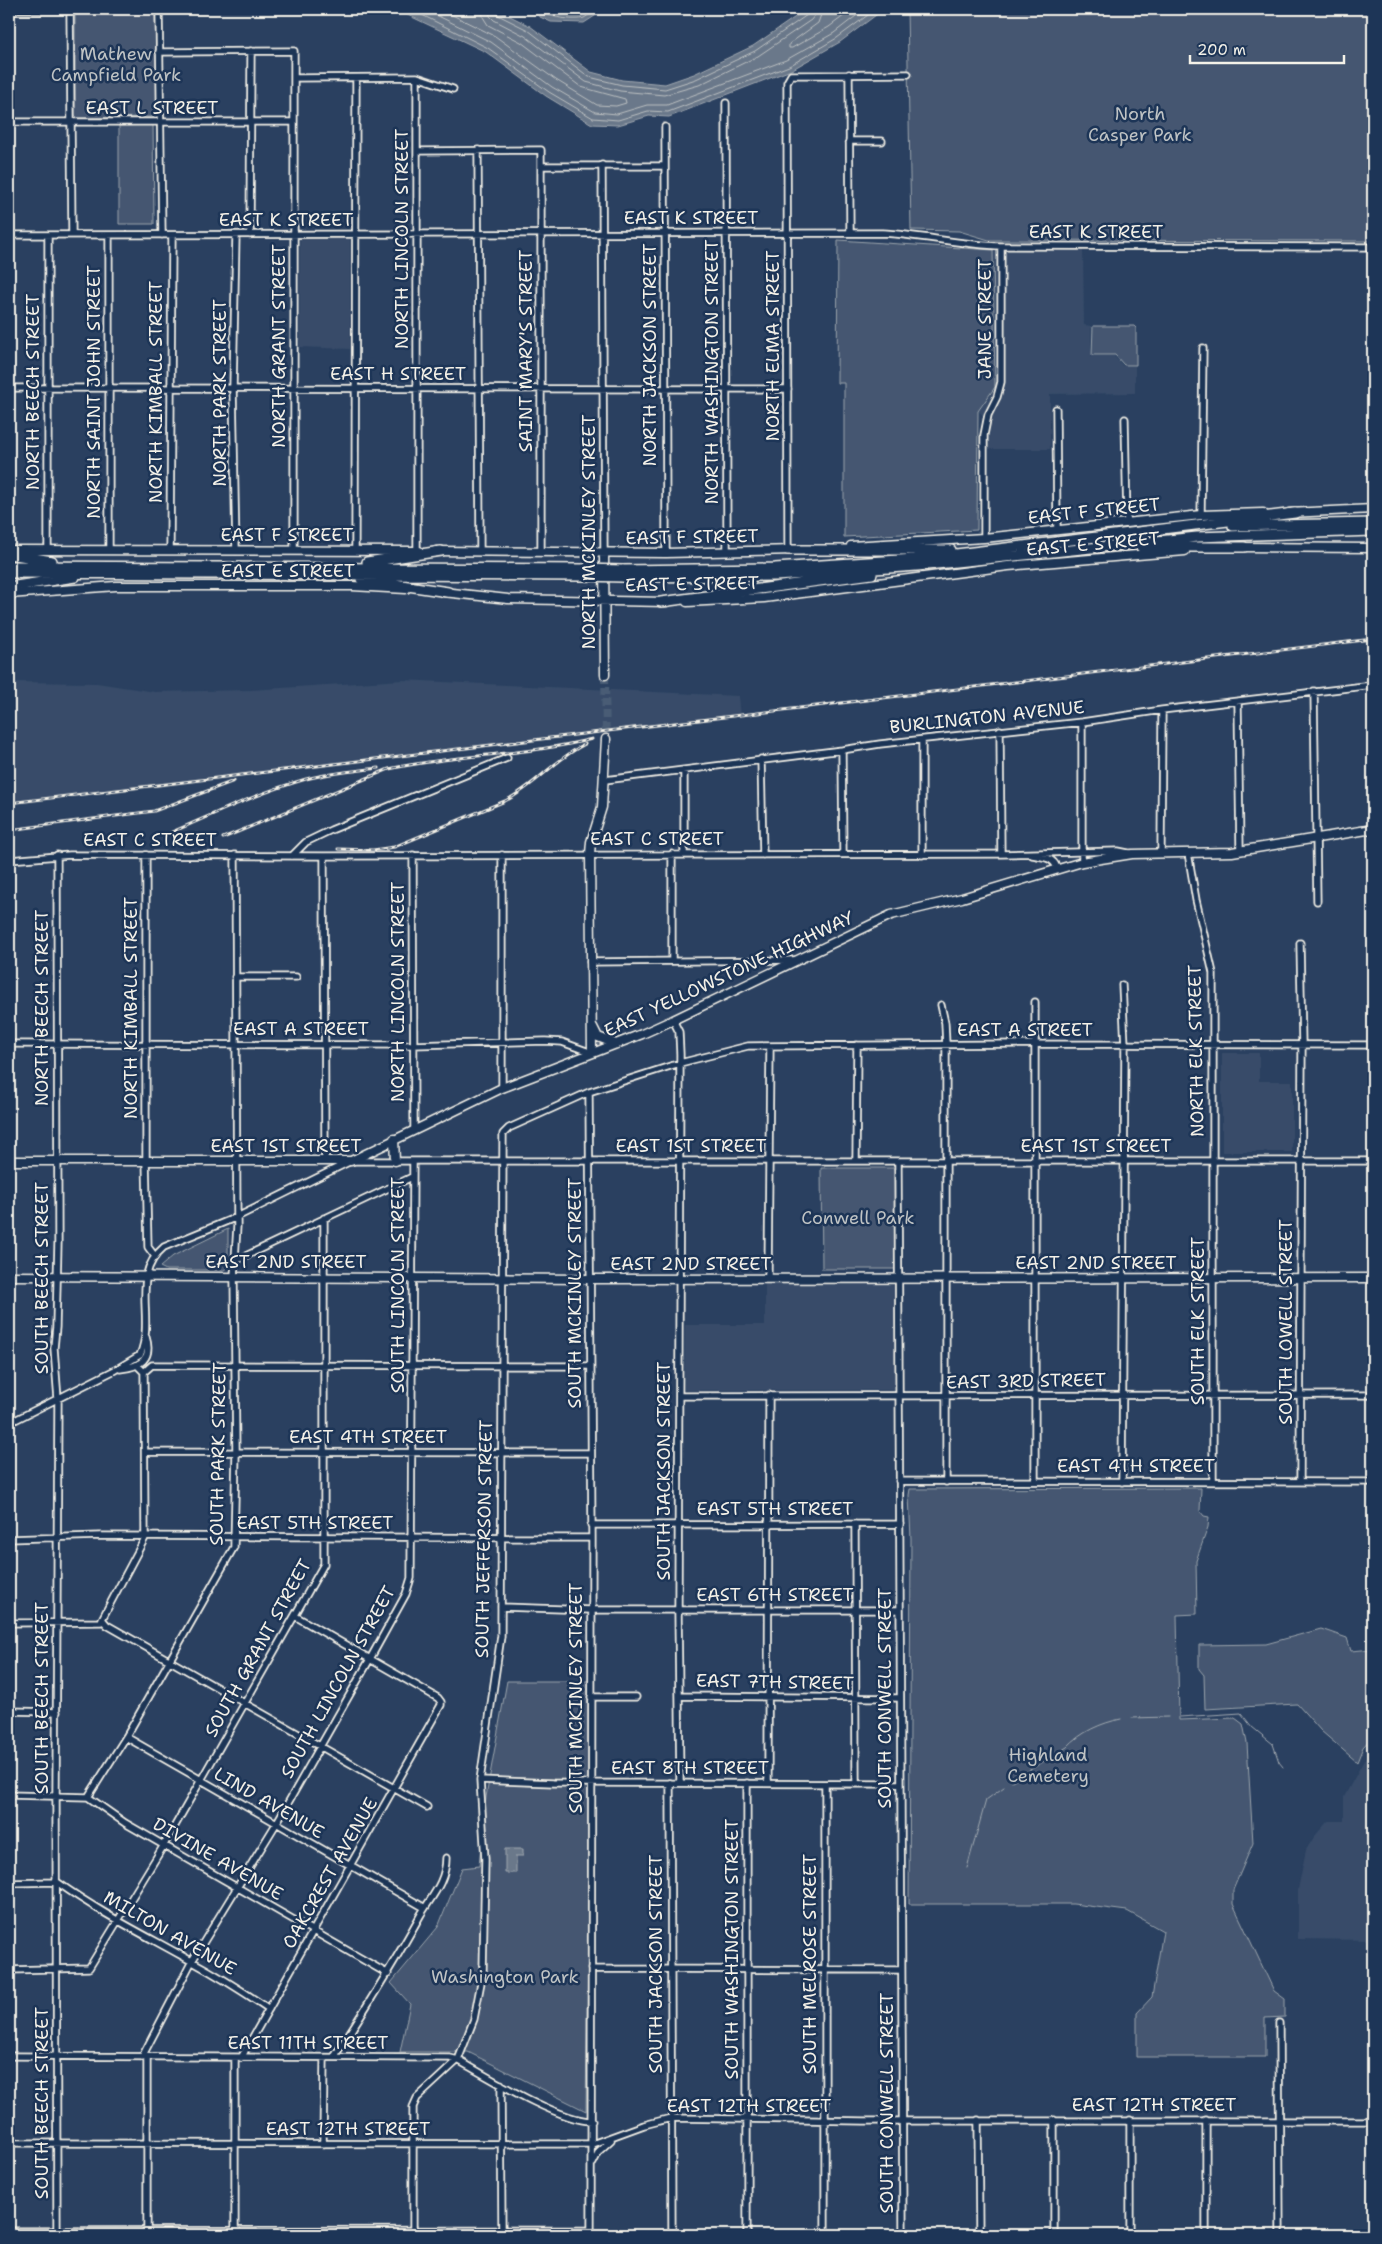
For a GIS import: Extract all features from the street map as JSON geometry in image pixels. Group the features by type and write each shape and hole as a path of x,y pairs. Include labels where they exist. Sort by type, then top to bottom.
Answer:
{"highway":[{"path":"622,573 805,567 915,559 1295,513"},
{"path":"1148,531 1246,525 1373,523"},
{"path":"9,566 105,569 776,576 917,566 1197,537 1373,531"},
{"path":"1109,546 1244,547"},
{"path":"788,550 1006,549"},
{"path":"301,570 380,561 441,551"},
{"path":"9,554 105,569"},
{"path":"661,602 885,573 917,566"},
{"path":"9,573 105,569"},
{"path":"9,587 105,569"},
{"path":"301,570 448,592"}],"main road":[{"name":"EAST F STREET","path":"9,550 727,552 984,538 1201,515 1295,513 1373,508"},
{"name":"EAST E STREET","path":"9,594 116,586 352,586 448,592 508,599 661,602 732,601 1008,566 1244,547 1373,548"},
{"name":"NORTH MCKINLEY STREET","path":"604,553 605,674"},
{"path":"592,1053 590,854 591,842 602,807 606,738"},
{"name":"EAST YELLOWSTONE HIGHWAY","path":"351,1161 502,1088 673,1020 891,915 962,898 1082,862 1132,854 1240,851 1373,828"},
{"path":"591,1023 598,1037 616,1044"},
{"path":"394,1139 395,1161"},
{"name":"EAST 1ST STREET","path":"9,1161 351,1161"},
{"name":"EAST 2ND STREET","path":"9,1276 591,1279 1373,1278"}],"street":[{"path":"12,9 124,9"},
{"path":"70,9 72,235"},
{"path":"159,9 162,235"},
{"path":"159,52 251,51 250,234"},
{"name":"NORTH GRANT STREET","path":"251,51 294,51 294,550"},
{"path":"850,233 849,74 908,74"},
{"name":"NORTH ELMA STREET","path":"788,550 787,82 791,75 849,74"},
{"path":"294,78 418,77 453,89"},
{"name":"NORTH LINCOLN STREET","path":"417,551 418,77"},
{"path":"355,550 356,78"},
{"name":"NORTH WASHINGTON STREET","path":"726,103 727,552"},
{"name":"EAST L STREET","path":"9,122 294,122"},
{"name":"NORTH JACKSON STREET","path":"665,127 666,553"},
{"path":"849,141 882,141"},
{"path":"417,151 478,150 480,233 480,552"},
{"name":"SAINT MARY'S STREET","path":"478,150 541,150 541,552"},
{"path":"541,166 665,166"},
{"name":"NORTH MCKINLEY STREET","path":"602,166 604,553"},
{"name":"EAST K STREET","path":"9,235 850,233 910,234 975,245 1001,246 1373,247"},
{"name":"NORTH PARK STREET","path":"236,234 233,388 236,551"},
{"name":"NORTH BEECH STREET","path":"48,235 48,550"},
{"name":"NORTH SAINT JOHN STREET","path":"109,235 109,549"},
{"name":"NORTH KIMBALL STREET","path":"170,550 172,235"},
{"name":"JANE STREET","path":"984,538 984,435 988,415 998,397 1001,382 1001,246"},
{"path":"1201,515 1204,348"},
{"name":"EAST H STREET","path":"9,388 788,389"},
{"path":"1056,409 1057,530"},
{"path":"1125,419 1127,522"},
{"name":"BURLINGTON AVENUE","path":"605,780 880,744 1082,722 1162,710 1373,685"},
{"path":"1314,692 1317,902"},
{"path":"1238,701 1240,851"},
{"path":"1161,853 1162,710"},
{"path":"1082,722 1082,862"},
{"path":"1000,730 1001,854"},
{"path":"922,740 922,855"},
{"path":"842,750 843,854"},
{"path":"292,856 306,842 331,830 507,758"},
{"path":"761,759 763,855"},
{"path":"684,770 684,854"},
{"name":"EAST C STREET","path":"9,860 57,855 922,855 1022,854 1118,850 1132,854"},
{"name":"NORTH ELK STREET","path":"1188,853 1196,900 1213,973 1212,1161"},
{"path":"672,854 672,961"},
{"name":"EAST C STREET","path":"1022,854 1049,858 1055,862 1057,868"},
{"name":"NORTH BEECH STREET","path":"57,855 57,1161"},
{"name":"NORTH KIMBALL STREET","path":"146,855 146,1160 148,1247 154,1255"},
{"path":"235,855 235,1162"},
{"name":"NORTH LINCOLN STREET","path":"413,855 414,1129"},
{"path":"502,855 502,1088"},
{"path":"324,856 325,1160"},
{"name":"SOUTH LOWELL STREET","path":"1300,943 1302,1045 1300,1482"},
{"path":"590,962 795,960"},
{"path":"235,977 296,977"},
{"path":"1122,985 1124,1044 1122,1482"},
{"path":"1035,1002 1035,1481"},
{"path":"941,1005 945,1023 946,1045 946,1482"},
{"path":"673,1020 678,1032 680,1063 678,1160"},
{"name":"EAST A STREET","path":"9,1044 501,1044 562,1042 592,1053"},
{"name":"EAST A STREET","path":"503,1134 509,1128 589,1092 680,1063 748,1046 1034,1044 1373,1045"},
{"path":"856,1161 857,1045"},
{"path":"768,1278 770,1046"},
{"path":"589,1092 591,1161"},
{"name":"SOUTH JEFFERSON STREET","path":"458,2060 474,2019 483,1972 485,1859 480,1780 499,1654 502,1538 501,1278 503,1134"},
{"name":"SOUTH JACKSON STREET","path":"678,1160 680,1783"},
{"name":"SOUTH BEECH STREET","path":"57,1161 57,1276 54,1348 58,1399 56,1796 58,2233"},
{"name":"EAST 1ST STREET","path":"351,1161 1373,1161"},
{"name":"EAST YELLOWSTONE HIGHWAY","path":"154,1255 164,1247 237,1217 351,1161"},
{"name":"SOUTH LINCOLN STREET","path":"147,2233 145,2057 192,1961 276,1824 406,1594 411,1578 413,1161"},
{"name":"SOUTH MCKINLEY STREET","path":"591,1161 591,2233"},
{"name":"SOUTH CONWELL STREET","path":"898,1161 903,2235"},
{"name":"SOUTH ELK STREET","path":"1212,1161 1213,1481"},
{"name":"SOUTH PARK STREET","path":"88,1797 126,1737 232,1551 236,1452 234,1277 237,1217 235,1162"},
{"path":"235,1261 412,1177"},
{"name":"SOUTH GRANT STREET","path":"57,1968 89,1968 119,1922 164,1845 324,1564 324,1218"},
{"path":"9,1423 115,1370 140,1354 145,1335 145,1276 154,1255"},
{"path":"145,1335 149,1347 148,1355 152,1365"},
{"path":"115,1370 137,1365 148,1355"},
{"path":"9,1623 100,1622 146,1538 144,1372 137,1365"},
{"path":"144,1372 152,1365 590,1366"},
{"path":"768,1784 769,1395"},
{"name":"EAST 3RD STREET","path":"679,1396 1373,1395"},
{"name":"EAST 4TH STREET","path":"146,1452 590,1453"},
{"name":"EAST 4TH STREET","path":"899,1481 1373,1482"},
{"path":"855,1524 856,1784"},
{"name":"EAST 5TH STREET","path":"592,1525 900,1524"},
{"name":"EAST 5TH STREET","path":"9,1539 58,1539 100,1536 146,1538 592,1538"},
{"name":"EAST 6TH STREET","path":"501,1607 591,1610 900,1610"},
{"path":"295,1616 370,1659"},
{"path":"102,1619 107,1625 427,1807"},
{"name":"OAKCREST AVENUE","path":"238,2058 395,1790 441,1702 438,1698 370,1659"},
{"name":"EAST 7TH STREET","path":"680,1696 900,1698"},
{"path":"591,1697 636,1697"},
{"path":"9,1712 57,1712"},
{"name":"LIND AVENUE","path":"126,1737 350,1867 425,1908"},
{"name":"EAST 8TH STREET","path":"480,1780 590,1783 901,1784"},
{"name":"SOUTH JACKSON STREET","path":"670,1783 672,2235"},
{"name":"SOUTH WASHINGTON STREET","path":"747,1783 747,2235"},
{"name":"SOUTH MELROSE STREET","path":"825,1784 825,2235"},
{"path":"9,1795 88,1797"},
{"name":"DIVINE AVENUE","path":"88,1797 126,1823 388,1974"},
{"path":"334,2057 388,1974 442,1882 446,1870 446,1858"},
{"path":"9,1883 57,1882"},
{"name":"MILTON AVENUE","path":"57,1882 119,1922 192,1961 268,2008"},
{"path":"9,1970 57,1968"},
{"path":"591,1969 901,1970"},
{"path":"1279,2023 1280,2235"},
{"name":"EAST 11TH STREET","path":"9,2056 334,2057 458,2060 550,2108 582,2121 592,2121"},
{"path":"235,2233 235,2144 238,2058"},
{"path":"324,2058 324,2144"},
{"path":"413,2233 413,2107 417,2098 458,2060"},
{"path":"502,2084 502,2233"},
{"name":"EAST 12TH STREET","path":"9,2143 592,2144 617,2136 633,2128 672,2118 1373,2121"},
{"path":"978,2120 979,2235"},
{"path":"1054,2120 1054,2235"},
{"path":"1130,2120 1130,2235"},
{"path":"1206,2120 1206,2235"},
{"path":"592,2166 598,2151 617,2136"},
{"path":"9,2230 58,2233 591,2233"}],"shaded area":[{"path":"300,239 350,239 350,349 300,347"},
{"path":"993,250 1083,250 1084,325 1091,326 1091,356 1114,356 1123,366 1135,366 1135,393 1050,394 1050,449 988,449 990,421 978,411 995,387"},
{"path":"402,680 738,696 740,717 9,805 9,682 97,683 155,692 251,690"},
{"path":"1222,1053 1259,1053 1259,1081 1292,1081 1292,1152 1222,1152"},
{"path":"895,1282 894,1390 684,1390 685,1325 765,1325 765,1283"},
{"path":"1373,1744 1373,1940 1298,1939 1298,1890 1306,1850 1328,1821 1344,1821 1344,1797"}],"green space":[{"name":"North Casper Park","path":"907,9 1373,9 1373,241 989,240 959,231 911,230"},
{"name":"Mathew Campfield Park","path":"76,11 153,12 155,15 158,115 154,117 78,118 75,115"},
{"path":"153,125 154,224 119,224 119,126"},
{"path":"838,240 993,250 995,387 978,411 977,530 844,537 844,383 837,383"},
{"path":"1093,326 1134,326 1136,328 1136,365 1124,365 1115,355 1092,355"},
{"name":"Conwell Park","path":"821,1168 894,1168 895,1269 822,1269"},
{"path":"228,1229 228,1267 224,1270 166,1270 160,1267 173,1256"},
{"name":"Highland Cemetery","path":"1201,1488 1200,1511 1204,1516 1209,1517 1208,1527 1196,1561 1197,1614 1177,1615 1179,1720 1235,1718 1243,1724 1247,1743 1253,1843 1233,1890 1233,1904 1274,1991 1285,1999 1285,2017 1265,2018 1265,2057 1137,2057 1137,2013 1152,1997 1163,1931 1127,1911 1073,1904 909,1904 911,1539 909,1495 910,1489"},
{"path":"1321,1629 1347,1638 1351,1651 1373,1649 1373,1736 1363,1747 1357,1762 1321,1731 1297,1704 1205,1709 1204,1675 1199,1669 1199,1645 1266,1644"},
{"name":"Washington Park","path":"507,1681 591,1681 586,2111 468,2052 400,2052 410,2004 391,1983 438,1927 462,1868 479,1866 486,1797"}],"water":[{"path":"395,9 496,9 530,26 591,72 622,80 665,84 694,74 753,46 807,9 884,9 840,42 791,70 669,117 649,116 618,125 592,124 546,96 486,52"},
{"path":"536,9 614,9 613,11 598,14 584,23 551,22 540,17"},
{"path":"505,1849 523,1849 523,1856 516,1856 516,1873 505,1873"}],"waterway":[{"path":"1180,1717 1241,1713 1252,1727 1273,1744 1279,1762 1283,1767"},
{"path":"1132,1718 1168,1717"},
{"path":"1012,1781 1067,1747 1085,1733 1106,1723 1121,1719"},
{"path":"967,1868 986,1800 1004,1787"}],"tunnel":[{"path":"605,675 606,739"}],"railway":[{"path":"9,803 1373,639"},
{"path":"223,838 389,769 440,760 541,749 592,739"},
{"path":"338,849 373,850 394,847 505,801 526,788 564,757 585,744"},
{"path":"163,836 234,805 306,779 342,772 379,768"},
{"path":"9,830 154,811 234,781"}]}
